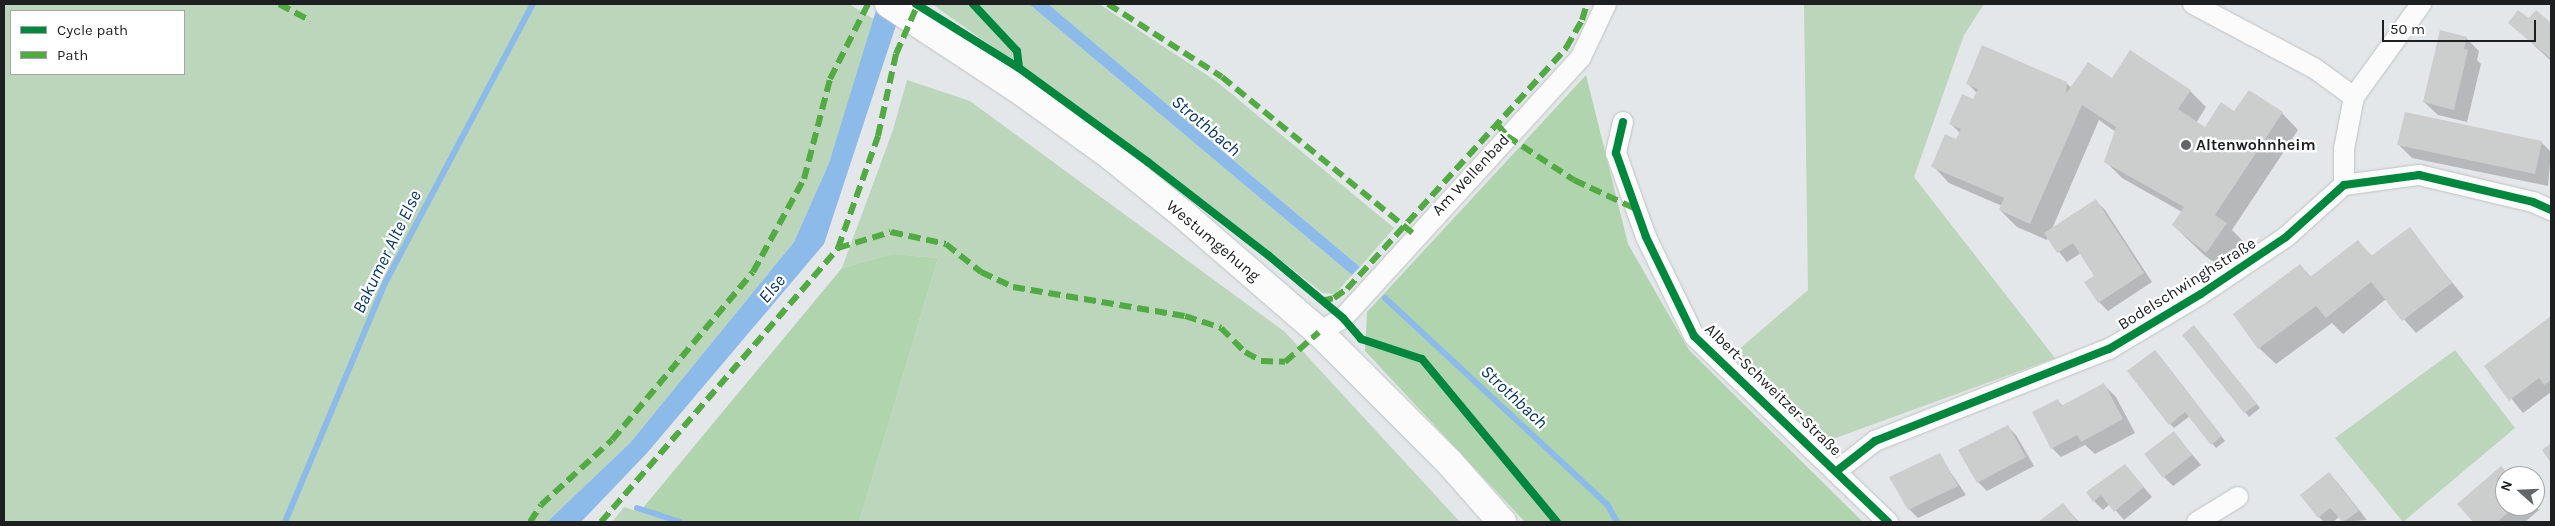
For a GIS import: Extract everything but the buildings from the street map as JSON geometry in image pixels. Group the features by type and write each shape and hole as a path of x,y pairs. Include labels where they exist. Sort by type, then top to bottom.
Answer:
{"main road":[{"name":"Westumgehung","path":"889,4 1111,156 1319,332 1450,462 1502,522"}],"street":[{"name":"Am Wellenbad","path":"1319,332 1343,318 1581,57 1606,4"},
{"path":"2194,4 2314,68 2354,97"},
{"path":"2421,4 2354,97 2344,149 2344,185 2419,175 2532,202 2551,210"},
{"name":"Albert-Schweitzer-Straße","path":"1623,122 1616,153 1646,237 1694,336 1838,470 1888,522"},
{"name":"Bodelschwinghstraße","path":"1838,470 1875,441 2109,349 2201,294 2286,237 2344,185"},
{"path":"2197,522 2238,497"}],"green space":[{"path":"4,4 849,4 875,20 829,163 794,242 630,443 547,522 4,522"},
{"path":"932,4 1029,4 1352,275 1335,294 1323,293 1149,158"},
{"path":"1048,4 1099,4 1216,81 1394,228 1360,267"},
{"path":"1804,4 1984,4 1964,35 1914,177 2055,358 1822,443 1737,351 1808,290"},
{"path":"1586,75 1628,244 1689,350 1863,522 1525,522 1365,351 1367,312"},
{"path":"907,80 970,101 1285,332 1460,522 859,522 938,258 893,254 842,268 893,130"},
{"path":"893,254 938,258 859,522 688,522 642,509 842,268"},
{"path":"2455,350 2515,428 2403,522 2335,438"},
{"path":"624,507 671,522 612,522"}],"water":[{"name":"Else","path":"878,4 903,4 824,244 647,453 581,522 547,522 630,443 794,242 829,163"},
{"path":"1029,4 1048,4 1360,267 1352,275"}],"waterway":[{"name":"Bakumer Alte Else","path":"285,522 385,283 533,4"},
{"name":"Strothbach","path":"1385,298 1607,504 1617,522"},
{"path":"637,508 680,522"}],"marked path":[{"path":"279,4 311,21"},
{"path":"530,522 541,505 612,440 753,272 804,179 830,79 868,4"},
{"path":"601,522 838,248 878,136 896,54 918,4"},
{"path":"1108,4 1222,77 1415,235"},
{"path":"1321,301 1334,298 1347,289 1566,48 1582,20 1587,4"},
{"path":"1497,124 1507,136 1574,180 1636,209"},
{"path":"838,248 891,232 946,244 981,272 1013,287 1185,316 1221,328 1245,352 1261,361 1285,362 1319,332"}],"cycle path":[{"path":"916,4 1019,68 1148,162 1268,255 1343,318 1361,339 1422,359 1557,522"},
{"path":"973,4 1017,51 1019,68"},
{"path":"1623,122 1616,153 1646,237 1694,336 1888,522"},
{"path":"1838,470 1875,441 2109,349 2201,294 2286,237 2344,185 2419,175 2533,202 2551,210"}],"place":[{"name":"Altenwohnheim","path":"2186,145"}]}
